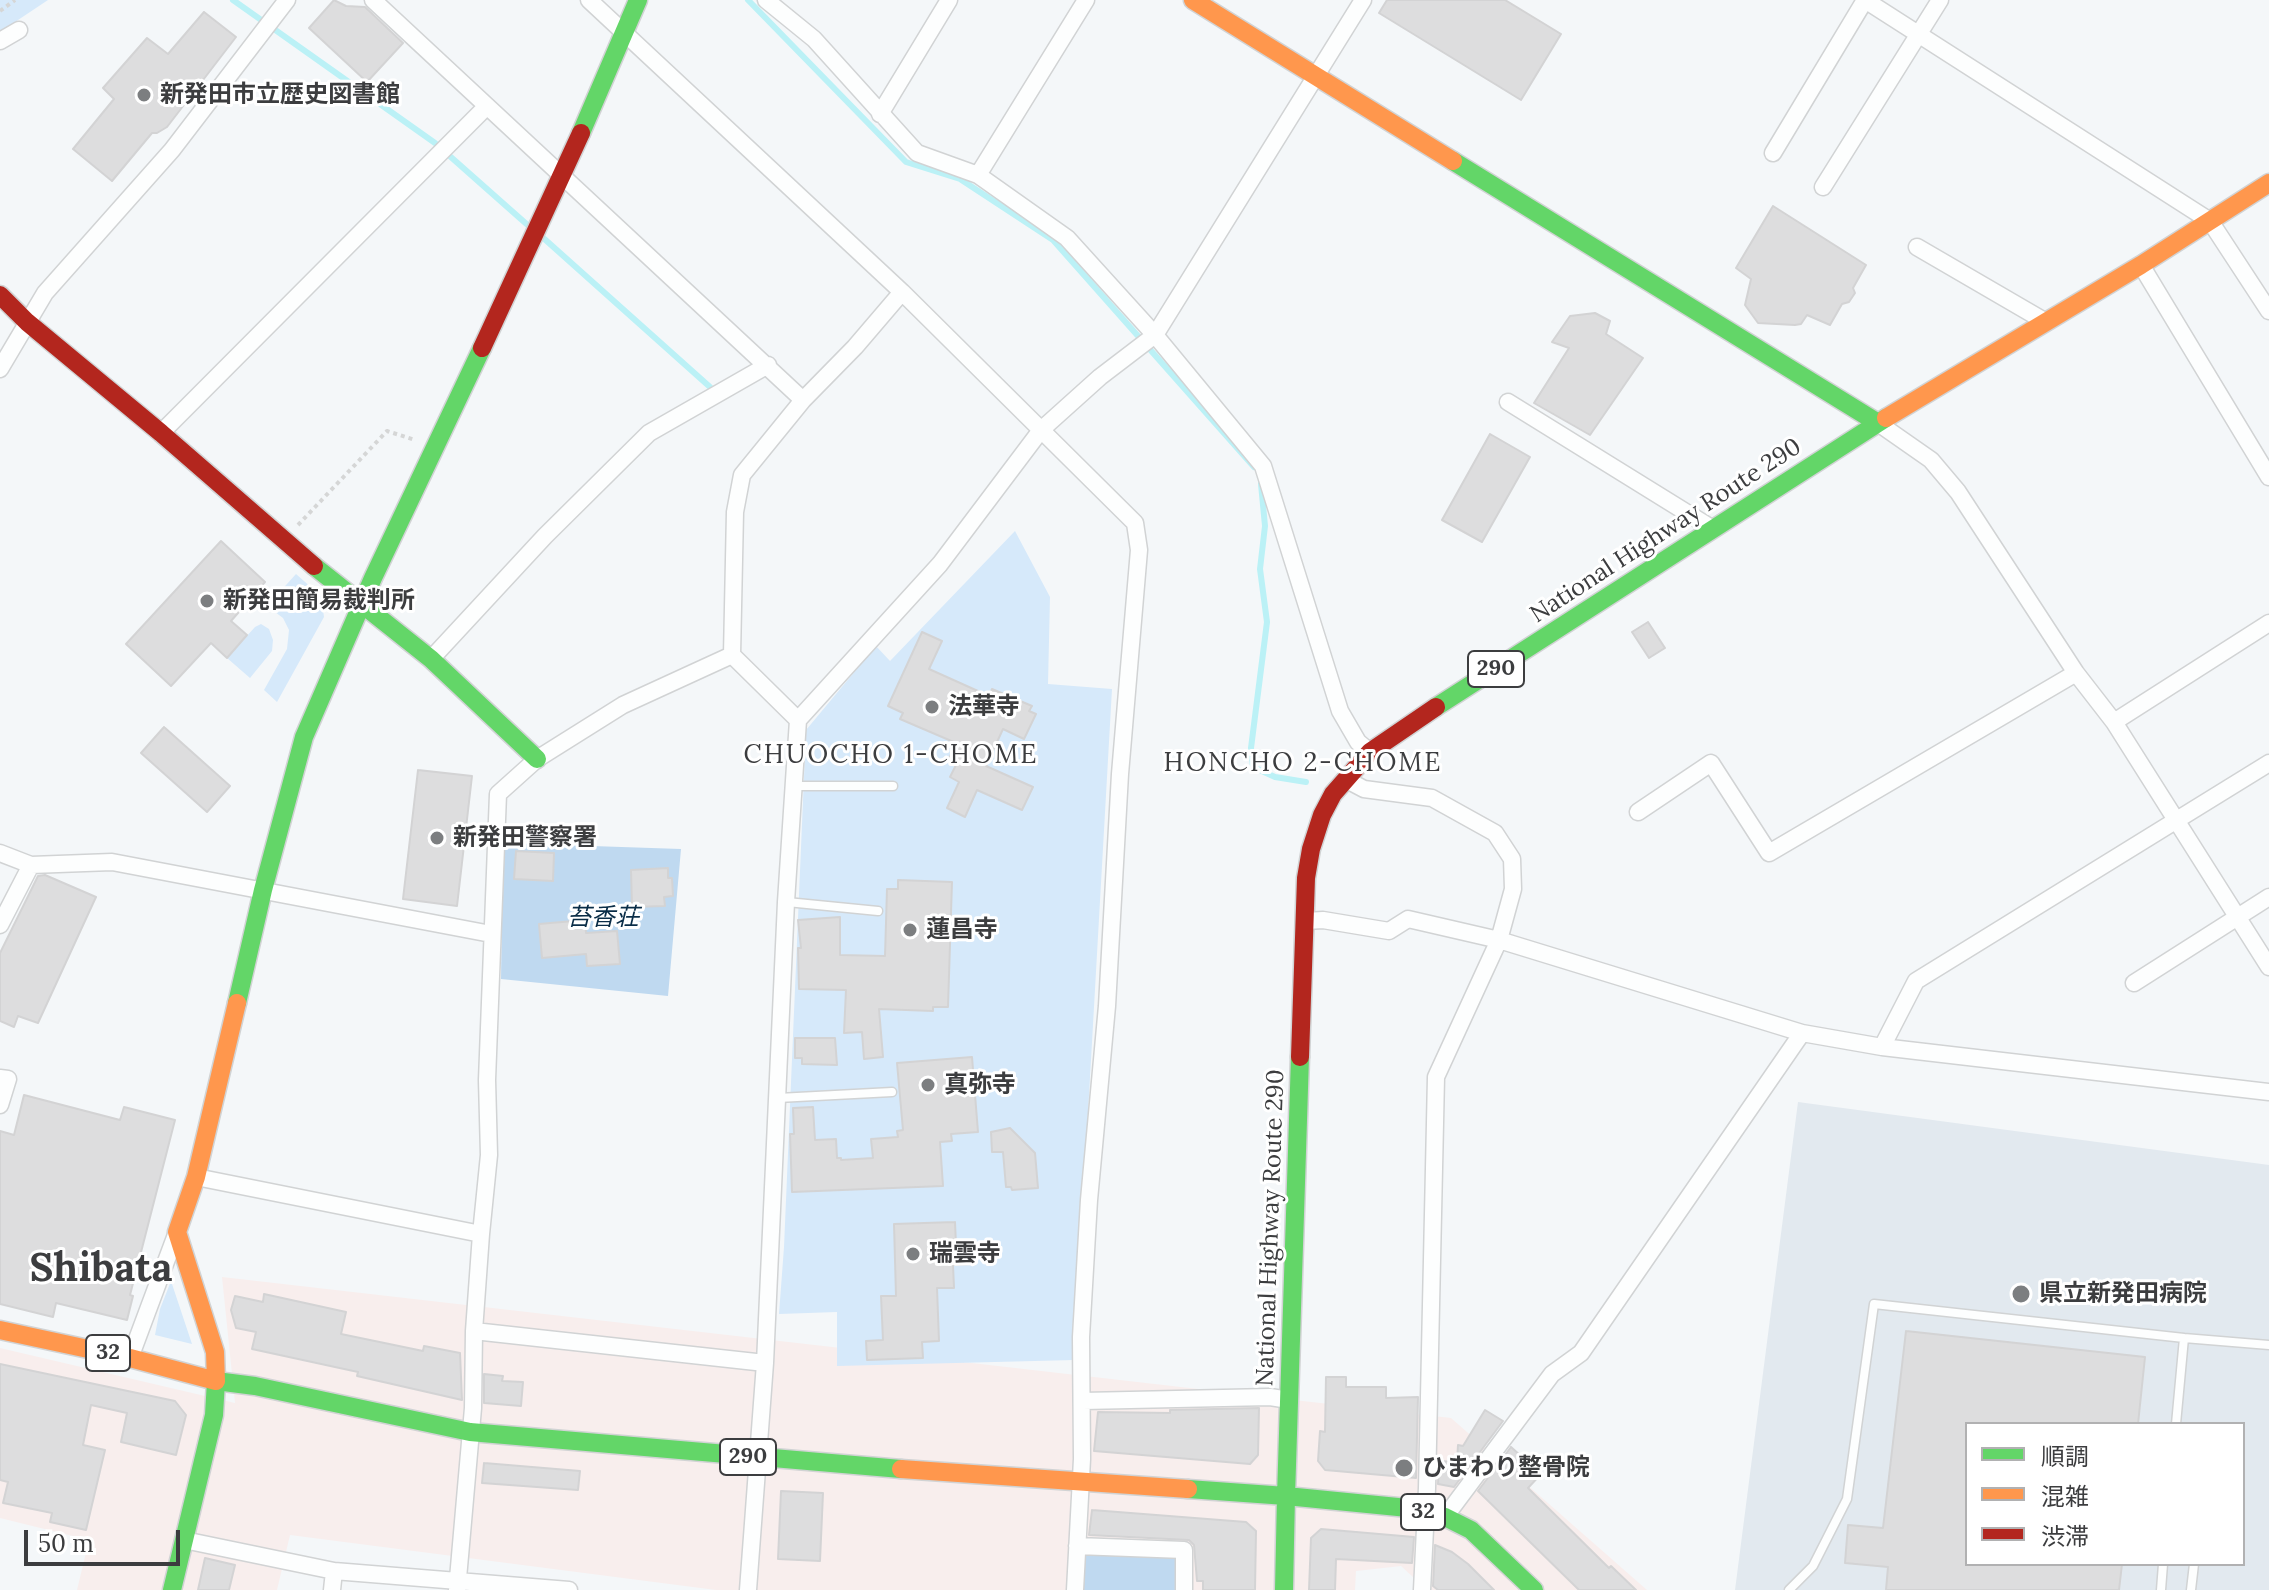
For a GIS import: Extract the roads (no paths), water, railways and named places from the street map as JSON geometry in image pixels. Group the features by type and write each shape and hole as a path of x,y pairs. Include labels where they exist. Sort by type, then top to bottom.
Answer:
{"main road":[{"path":"172,1590 214,1415 216,1381 215,1352 177,1232 196,1177 263,890 304,737 362,603 563,175 638,0"},
{"path":"1193,0 1878,423"},
{"name":"National Highway Route 290","path":"1284,1590 1306,878 1322,815 1345,779 1370,752 1713,529 1878,423 2141,265 2269,183"},
{"path":"0,295 27,322 161,433 283,541 431,659 537,759"},
{"name":"32","path":"0,1330 130,1358 216,1381"},
{"name":"290","path":"216,1381 255,1386 470,1432 758,1458 1286,1496"},
{"name":"32","path":"1286,1496 1408,1508 1445,1517 1471,1530 1534,1590"}],"street":[{"path":"0,369 45,293 172,150 287,0"},
{"path":"373,0 803,400"},
{"path":"589,0 902,292 1135,523 1139,550 1116,822 1107,1006 1089,1200 1081,1337 1083,1401 1075,1590"},
{"path":"766,0 814,39 917,153 978,175 1067,238 1155,335 1263,466 1340,711 1358,742 1370,752"},
{"path":"880,114 949,0"},
{"path":"978,175 1086,0"},
{"path":"748,1590 765,1363 786,902 798,720 940,564 1041,430 1100,377 1155,335 1363,0"},
{"path":"1773,153 1865,0 2210,221 2269,311"},
{"path":"1823,187 1940,0"},
{"path":"0,41 19,30"},
{"path":"161,433 487,106"},
{"path":"1917,247 2046,322"},
{"path":"2141,265 2269,477"},
{"path":"798,720 732,655 735,512 742,475 803,400 855,347 902,292"},
{"path":"431,659 545,536 649,433 768,365"},
{"path":"1508,402 1713,529"},
{"path":"1878,423 1931,460 1958,492 2076,673 2114,722 2269,967"},
{"path":"2114,722 2269,623"},
{"path":"458,1586 489,1155 487,1080 498,794 537,759 623,705 732,655"},
{"path":"1638,812 1711,763 1769,853 2076,673"},
{"path":"1882,1047 1916,981 2269,763"},
{"path":"1345,779 1364,789 1432,798 1495,833 1512,859 1513,889 1499,940 1436,1077 1422,1590"},
{"path":"0,853 31,865 112,862 491,934"},
{"path":"0,925 31,865"},
{"path":"2134,983 2269,897"},
{"path":"1306,921 1323,920 1389,931 1408,919 1499,940 1802,1033 1882,1047 2269,1092"},
{"path":"1445,1517 1552,1374 1581,1353 1802,1033"},
{"path":"0,1078 8,1079 0,1105"},
{"path":"196,1177 481,1234"},
{"path":"130,1358 177,1232"},
{"path":"474,1331 765,1363"},
{"path":"1083,1401 1270,1397 1289,1400"},
{"path":"184,1540 334,1571 458,1586 569,1590"},
{"path":"1077,1546 1184,1550 1184,1590"},
{"path":"332,1590 334,1571"}],"lane":[{"path":"793,786 893,786"},
{"path":"786,902 878,911"},
{"path":"777,1099 892,1092"},
{"path":"1789,1590 1813,1566 1847,1499 1874,1304 2269,1345"},
{"path":"2176,1422 2184,1338"},
{"path":"2161,1590 2163,1566"},
{"path":"2191,1590 2194,1566"}],"waterway":[{"path":"233,0 435,143 531,228"},
{"path":"748,0 906,162 960,179 1053,240 1254,467"},
{"path":"540,235 710,387"},
{"path":"1261,484 1265,526 1260,569 1267,622 1251,748 1253,767 1275,777 1306,782"}],"place":[{"name":"新発田市立歴史図書館","path":"144,95"},
{"name":"新発田簡易裁判所","path":"207,601"},
{"name":"法華寺","path":"932,707"},
{"name":"新発田警察署","path":"437,838"},
{"name":"蓮昌寺","path":"910,930"},
{"name":"真弥寺","path":"928,1085"},
{"name":"瑞雲寺","path":"913,1254"},
{"name":"県立新発田病院","path":"2021,1294"},
{"name":"ひまわり整骨院","path":"1404,1468"}],"district":[{"name":"CHUOCHO 1-CHOME","path":"891,756"},
{"name":"HONCHO 2-CHOME","path":"1303,764"},
{"name":"Shibata","path":"101,1270"}],"park label":[{"name":"苔香荘","path":"603,918"}]}
